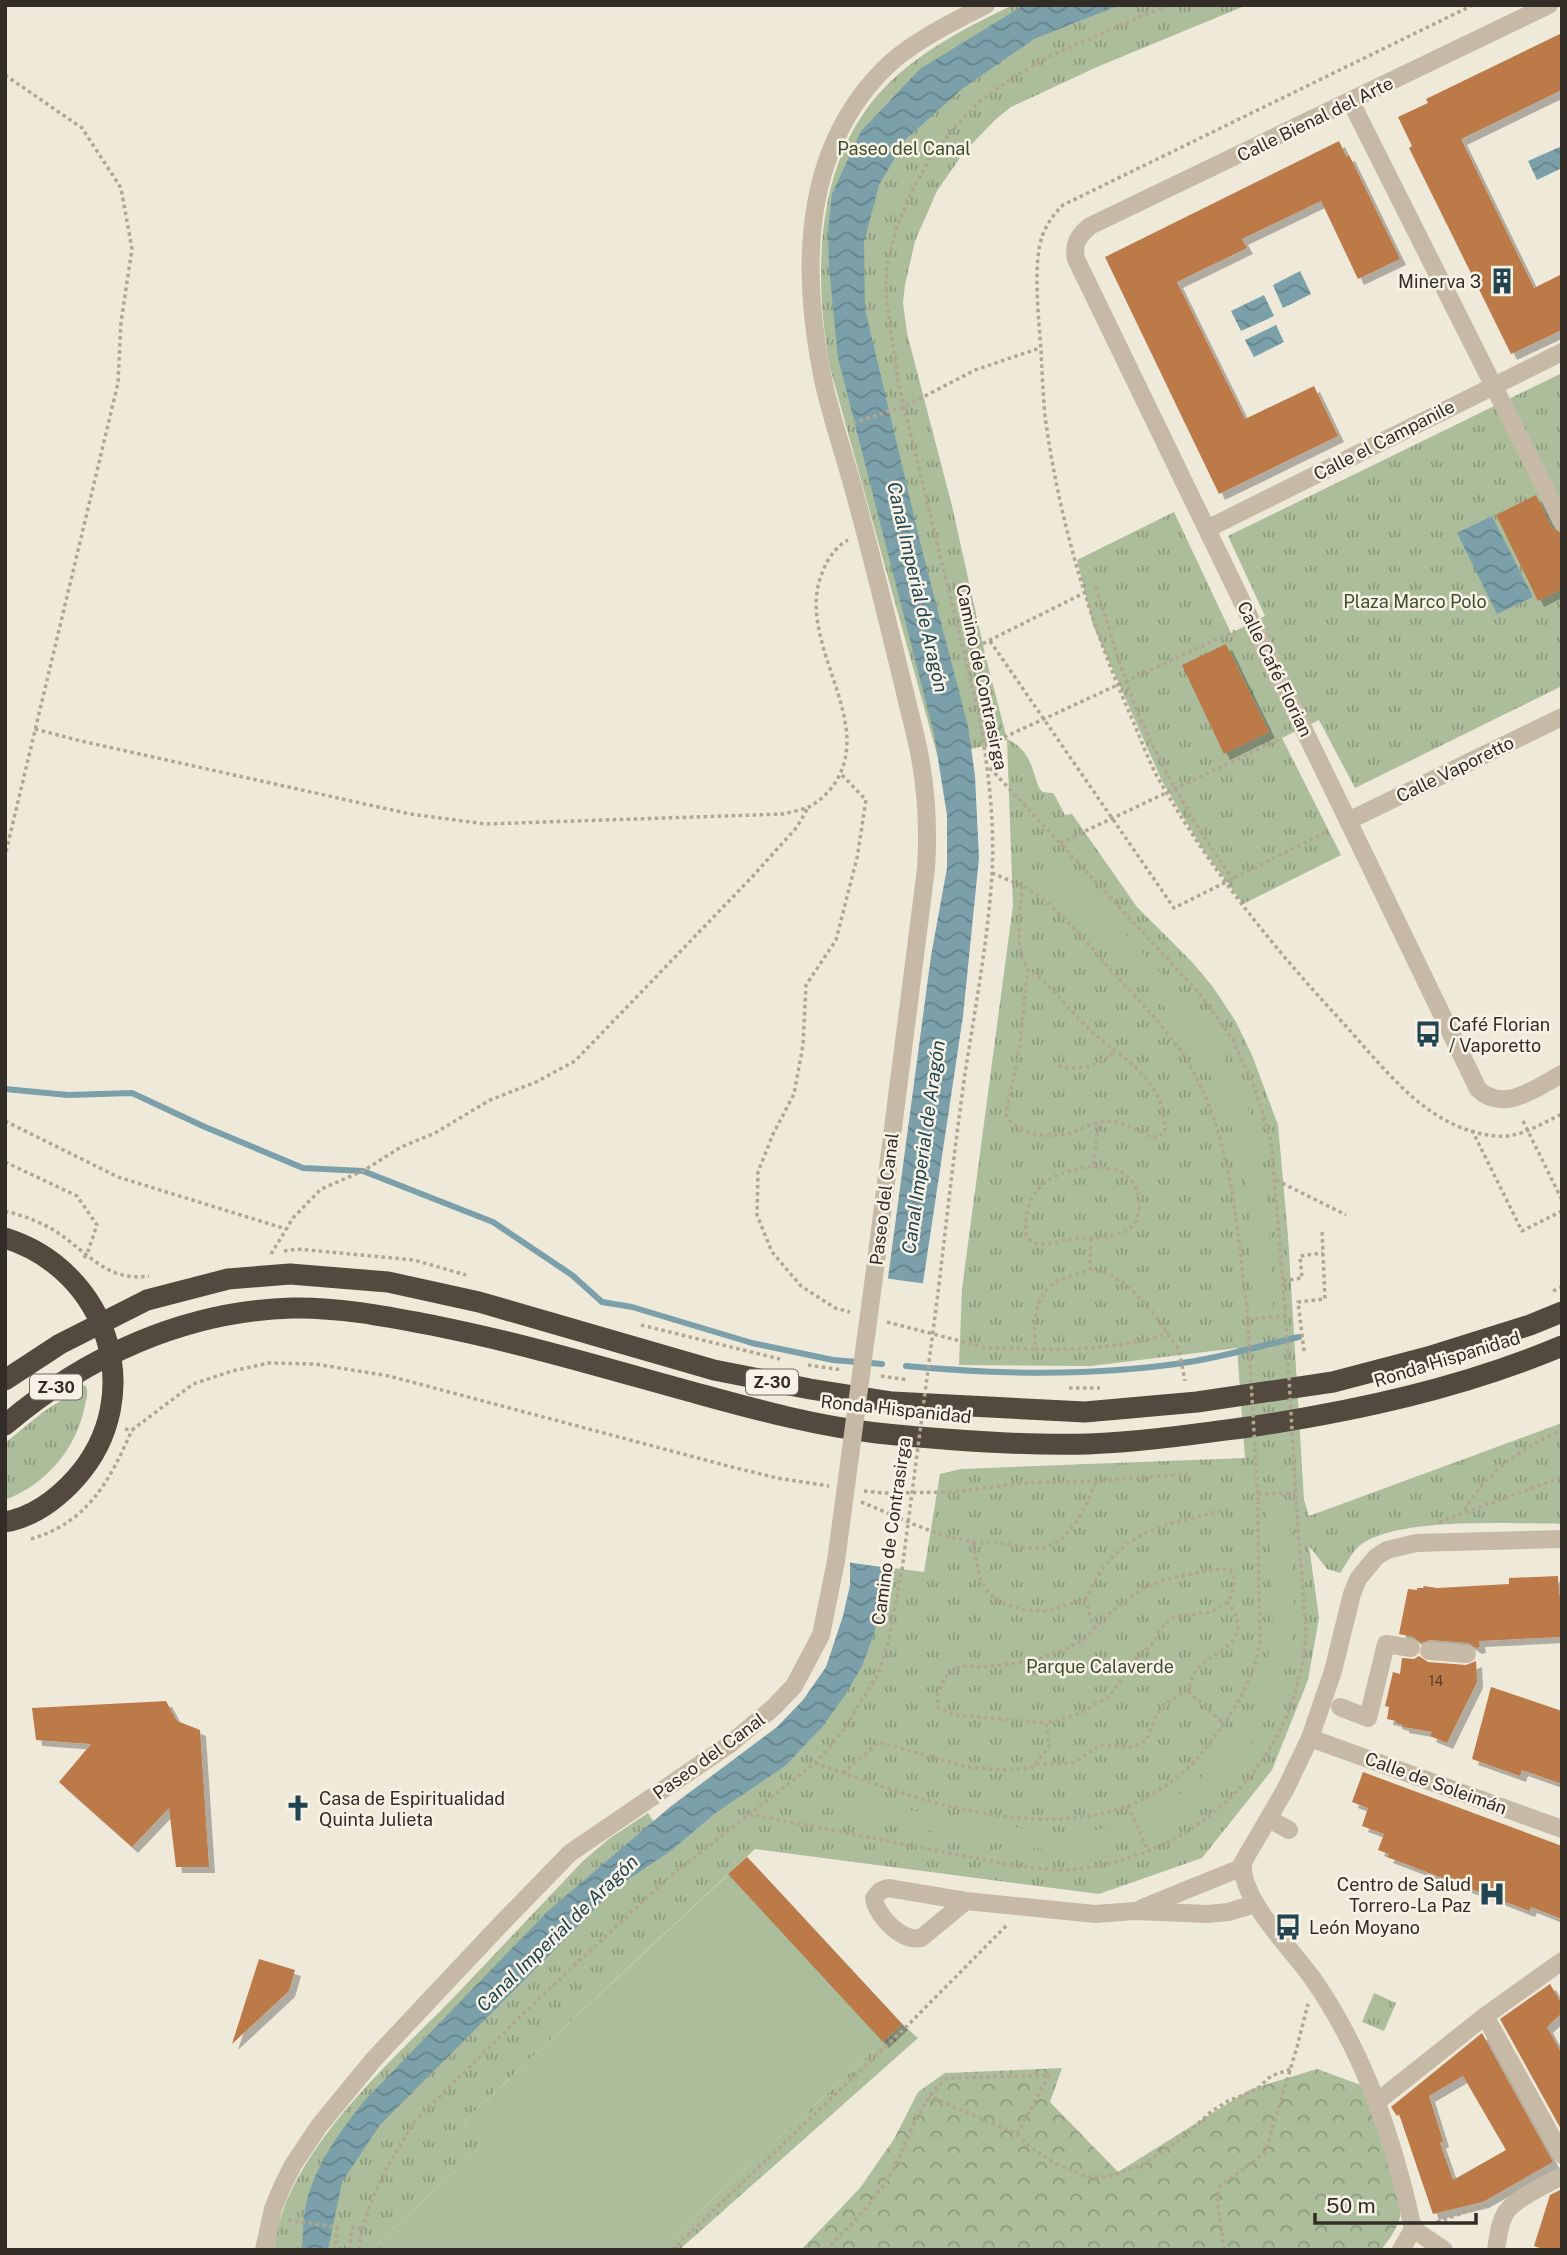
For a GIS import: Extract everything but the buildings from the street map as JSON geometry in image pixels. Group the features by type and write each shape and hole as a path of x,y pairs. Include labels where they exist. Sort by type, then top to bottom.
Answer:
{"highway":[{"path":"5,1238 47,1257 80,1287 102,1322 111,1355 113,1381 110,1411 101,1440 86,1467 65,1490 40,1508 5,1522"},
{"name":"Ronda Hispanidad","path":"5,1380 60,1344 147,1300 228,1279 290,1274 388,1282 479,1302 714,1370 810,1389 892,1402 1085,1412 1197,1402 1334,1382 1428,1357 1530,1325 1562,1312"},
{"name":"Ronda Hispanidad","path":"5,1425 73,1375 158,1332 235,1314 293,1308 377,1314 475,1334 800,1421 951,1440 1088,1444 1205,1433 1333,1414 1429,1392 1562,1346"}],"street":[{"name":"Paseo del Canal","path":"264,2250 273,2209 305,2144 374,2059 570,1853 730,1744 774,1707 794,1686 821,1635 836,1560 874,1277 926,869 928,835 922,765 817,348 810,265 813,223 824,166 836,134 853,104 885,68 927,37 986,5"},
{"name":"Calle Bienal del Arte","path":"1080,234 1090,226 1549,5"},
{"path":"1351,102 1562,522"},
{"name":"Calle Café Florian","path":"1080,234 1074,250 1076,259 1478,1089 1491,1098 1502,1101 1562,1074"},
{"name":"Calle el Campanile","path":"1207,529 1562,352"},
{"name":"Calle Vaporetto","path":"1348,821 1562,717"},
{"path":"1401,2250 1413,2229 1401,2174 1378,2101 1315,1982 1255,1904 1245,1881 1243,1867 1310,1738 1333,1671 1352,1594 1358,1579 1376,1557 1387,1550 1416,1543 1562,1539"},
{"path":"1340,1707 1368,1718 1386,1644 1411,1648"},
{"path":"1429,1651 1467,1654"},
{"name":"Calle de Soleimán","path":"1310,1738 1562,1829"},
{"path":"1269,1819 1289,1830"},
{"path":"1135,1911 1243,1867"},
{"path":"966,1901 921,1938 914,1940 901,1936 877,1908 874,1898 880,1891 888,1888 966,1901 1096,1914 1135,1911 1209,1914 1255,1904"},
{"path":"1378,2101 1485,2016 1559,1966"},
{"path":"1485,2016 1562,2155"},
{"path":"1496,2250 1500,2226 1506,2212 1562,2176"},
{"path":"1413,2229 1444,2250"}],"path":[{"name":"Camino de Contrasirga","path":"359,2250 362,2229 386,2171 413,2123 529,2008 668,1878 815,1763 841,1734 878,1674 888,1643 902,1570 992,873 985,746 906,406 898,382 886,294 887,264 897,226 930,158 979,102 1013,76 1054,54 1168,5"},
{"path":"5,75 82,128 121,188 132,249 121,322 118,383 5,856"},
{"path":"837,428 906,406 975,370 1041,348"},
{"path":"35,729 410,814 486,824 783,814 809,806 828,793 841,774 848,756 848,734 819,631 815,607 818,582 833,552 842,543 866,534"},
{"path":"1096,587 1147,732 1201,834 1233,879"},
{"path":"964,653 1085,593"},
{"path":"985,746 1252,623"},
{"path":"990,640 1174,908 1326,832"},
{"path":"1060,843 1280,738"},
{"path":"749,1814 1016,1866 1056,1870 1085,1868 1128,1859 1171,1842 1200,1825 1236,1794 1280,1730 1297,1686 1306,1642 1285,1307 1271,1141 1256,1092 1233,1040 1200,994 988,766"},
{"path":"841,774 866,800 857,858 836,940 806,985 803,1045 794,1094 773,1134 758,1172 757,1215 772,1252 801,1286 835,1308 860,1315"},
{"path":"478,1279 414,1260 297,1249 271,1254 293,1218 321,1189 363,1171 401,1147 435,1133 490,1100 536,1082 575,1061 752,877 797,827 809,806"},
{"path":"815,1763 935,1804 1036,1820 1080,1819 1128,1806 1164,1787 1190,1767 1224,1724 1249,1678 1259,1642 1258,1494 1248,1319 1229,1175 1219,1131 1196,1075 1160,1024 1066,920 1039,896 992,873"},
{"path":"1022,886 1019,946 1022,959 1028,969 1044,980 1083,1024 1132,1063 1154,1090 1164,1115 1165,1132 1158,1138 1147,1136 1124,1124 1099,1122 1070,1133 1056,1135 1020,1130 1010,1123 1006,1114 1018,1051 1028,969"},
{"path":"1058,1066 1071,1069 1095,1065 1116,1051"},
{"path":"1562,1114 1519,1134 1497,1137 1472,1130 1522,1231 1562,1211"},
{"path":"5,1121 118,1177 286,1228"},
{"path":"1523,1121 1562,1200"},
{"path":"1093,1166 1099,1122"},
{"path":"5,1162 77,1196 97,1225 87,1254 70,1276"},
{"path":"1093,1166 1120,1171 1133,1183 1139,1195 1140,1207 1132,1227 1123,1232 1091,1239 1039,1245 1032,1242 1027,1236 1025,1225 1032,1195 1040,1185 1070,1170 1093,1166"},
{"path":"1275,1180 1346,1215"},
{"path":"5,1211 52,1230 87,1254 99,1266 120,1276 138,1278 151,1275"},
{"path":"1304,1351 1298,1301 1325,1299 1322,1231"},
{"path":"1090,1269 1091,1239"},
{"path":"1283,1281 1302,1278 1300,1256 1323,1253"},
{"path":"1036,1349 1034,1330 1037,1308 1043,1294 1055,1283 1090,1269 1112,1275 1130,1288 1170,1334 1179,1350 1185,1381 1174,1382"},
{"path":"1550,1292 1562,1287"},
{"path":"1248,1319 1285,1316"},
{"path":"632,1322 780,1359"},
{"path":"885,1322 987,1348 1098,1348 1170,1334"},
{"path":"106,1424 132,1430 192,1384 232,1371 270,1363 315,1364 388,1376 727,1466 829,1488"},
{"path":"807,1365 847,1371"},
{"path":"1286,1368 1299,1366"},
{"path":"1248,1373 1261,1371"},
{"path":"874,1375 928,1383"},
{"path":"1064,1388 1102,1387"},
{"path":"1464,1512 1474,1494 1490,1477 1522,1452 1562,1430"},
{"path":"857,1490 884,1493 954,1492 1020,1483 1188,1474"},
{"path":"1434,1525 1562,1477"},
{"path":"852,1499 936,1532 973,1542 1029,1549 1049,1546 1067,1531 1085,1508 1096,1481"},
{"path":"1258,1494 1295,1493"},
{"path":"1094,1627 1085,1600 1095,1578 1108,1561 1140,1535 1161,1525 1229,1509"},
{"path":"973,1542 980,1578 989,1594 1003,1603 1022,1610 1046,1611 1085,1600"},
{"path":"1215,1569 1230,1570 1234,1576 1234,1590 1228,1602 1211,1612 1172,1617 1161,1628 1152,1645 1135,1659 1110,1696 1079,1714 1046,1723 956,1715 938,1708 937,1696 945,1677 960,1666 983,1667 1032,1661 1062,1651 1086,1638 1094,1627 1142,1588 1167,1579 1215,1569"},
{"path":"1035,1764 1073,1763 1100,1745 1130,1747 1146,1741 1154,1719 1165,1701 1188,1691 1197,1668 1233,1642 1238,1629 1234,1611 1228,1602"},
{"path":"1188,1691 1224,1724"},
{"path":"843,1773 879,1742 967,1767 1000,1770 1031,1768 1049,1747 1046,1723"},
{"path":"1128,1806 1147,1851"},
{"path":"672,2250 906,2027 1025,1907"},
{"path":"1224,2250 1217,2196 1220,2186 1265,2153 1315,1982"},
{"path":"929,2096 1017,2134 1029,2146 1056,2164 1087,2177 1107,2177 1142,2165 1182,2138 1212,2111 1228,2101 1256,2090 1271,2076 1291,2069"},
{"path":"825,2250 869,2205 887,2179 929,2096 939,2083 949,2078 1049,2075 1017,2134"},
{"path":"287,2220 337,2227 335,2250"},
{"path":"349,2250 353,2227 362,2229"}],"green space":[{"name":"Parque Calaverde","path":"1013,5 1247,5 1097,67 1011,107 964,152 937,191 915,241 903,303 907,333 952,506 1007,739 1024,752 1040,789 1054,794 1065,815 1072,814 1137,907 1213,987 1236,1022 1252,1055 1278,1125 1288,1236 1304,1500 1309,1516 1562,1423 1562,1524 1456,1524 1400,1530 1376,1536 1359,1546 1340,1573 1327,1569 1309,1546 1319,1618 1308,1680 1272,1770 1202,1858 1099,1894 755,1849 463,2122 484,2144 379,2242 386,2250 274,2250 282,2214 297,2179 318,2145 344,2112 583,1861 610,1838 648,1813 672,1850 717,1812 875,1631 885,1567 924,1572 940,1474 961,1469 1245,1458 1237,1348 1091,1366 959,1365 962,1289 1013,905 1007,740 937,754 830,368 821,294 821,256 832,182 845,147 863,114 887,85 915,61 963,30"},
{"name":"Plaza Marco Polo","path":"1562,373 1562,686 1355,788 1319,720 1282,738 1341,855 1243,904 1202,848 1162,781 1093,625 1077,560 1174,512 1231,633 1265,616 1228,536"},
{"path":"1062,869 1173,987 1221,1053 1240,1089 1254,1127 1264,1171 1273,1307 1253,1309 1245,1176 1235,1133 1221,1096 1203,1061 1156,997 1048,882"},
{"path":"85,1385 87,1394 81,1421 58,1463 34,1484 5,1500 5,1443 43,1412"},
{"path":"1288,1501 1294,1600 1292,1633 1284,1674 1269,1713 1248,1749 1222,1781 1191,1808 1155,1829 1116,1844 1074,1850 1011,1845 849,1816 854,1799 1025,1829 1075,1832 1101,1829 1127,1821 1153,1810 1178,1794 1222,1757 1252,1712 1264,1677 1271,1640 1273,1606 1265,1502"},
{"path":"747,1857 902,2024 658,2250 386,2250 379,2242 484,2144 463,2122"},
{"path":"1374,1993 1396,2003 1384,2031 1362,2022"},
{"path":"902,2024 918,2038 679,2250 658,2250"},
{"path":"1062,2068 1050,2102 1118,2172 1251,2089 1317,2069 1361,2085 1397,2190 1400,2217 1397,2226 1381,2250 801,2250 860,2188 894,2139 918,2092 945,2073"}],"water":[{"name":"Canal Imperial de Aragón","path":"1024,5 1120,5 1034,39 962,89 906,139 879,185 864,242 865,309 922,550 968,726 975,776 979,858 963,1016 875,1631 862,1666 845,1695 823,1726 785,1766 717,1812 672,1850 617,1887 380,2125 342,2182 328,2250 302,2250 303,2225 311,2186 323,2160 365,2100 548,1911 670,1807 777,1727 803,1700 826,1667 843,1616 850,1585 850,1562 931,956 947,868 947,815 934,734 838,358 829,268 828,230 832,194 861,131 920,69"},
{"path":"1562,146 1562,168 1537,180 1528,161"},
{"path":"1300,271 1311,294 1283,308 1273,285"},
{"path":"1264,295 1274,316 1241,331 1231,311"},
{"path":"1276,325 1284,342 1254,357 1245,340"},
{"path":"1492,516 1533,597 1497,614 1457,533"}],"pier":[{"path":"884,1278 927,1284 889,1568 846,1562"}],"waterway":[{"path":"5,1089 68,1095 132,1093 303,1168 363,1171 493,1222 572,1275 602,1302 632,1307 752,1343 833,1360 882,1364"},
{"path":"906,1366 1014,1373 1123,1370 1208,1359 1299,1337"}],"place":[{"name":"Minerva 3","path":"1502,281"},
{"name":"Café Florian / Vaporetto","path":"1428,1034"},
{"name":"Casa de Espiritualidad Quinta Julieta","path":"298,1808"},
{"name":"Centro de Salud Torrero-La Paz","path":"1492,1894"},
{"name":"León Moyano","path":"1288,1927"}]}
